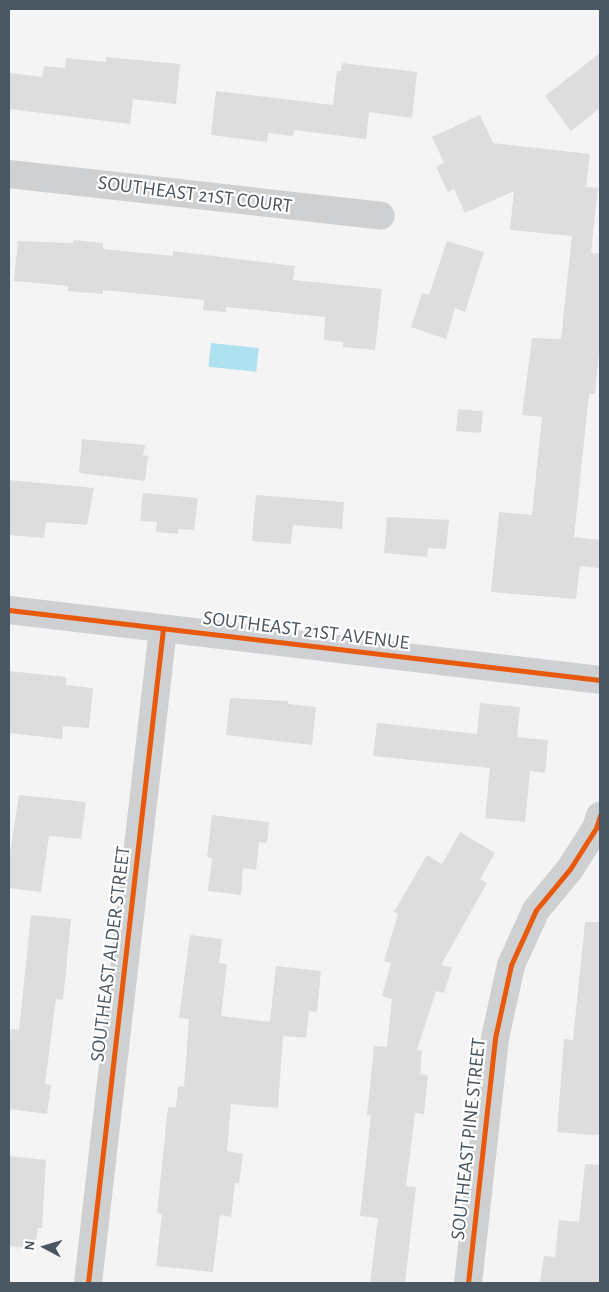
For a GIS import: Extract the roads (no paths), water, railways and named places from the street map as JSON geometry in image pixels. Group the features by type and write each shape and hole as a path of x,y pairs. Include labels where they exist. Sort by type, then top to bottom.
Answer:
{"street":[{"name":"SOUTHEAST 21ST COURT","path":"9,174 381,216"},
{"name":"SOUTHEAST 21ST AVENUE","path":"9,610 600,680"},
{"name":"SOUTHEAST ALDER STREET","path":"88,1283 164,629"},
{"name":"SOUTHEAST PINE STREET","path":"468,1283 495,1038 511,965 536,910 570,869 596,828 600,816"}],"water":[{"path":"211,343 259,348 256,372 208,367"}]}
